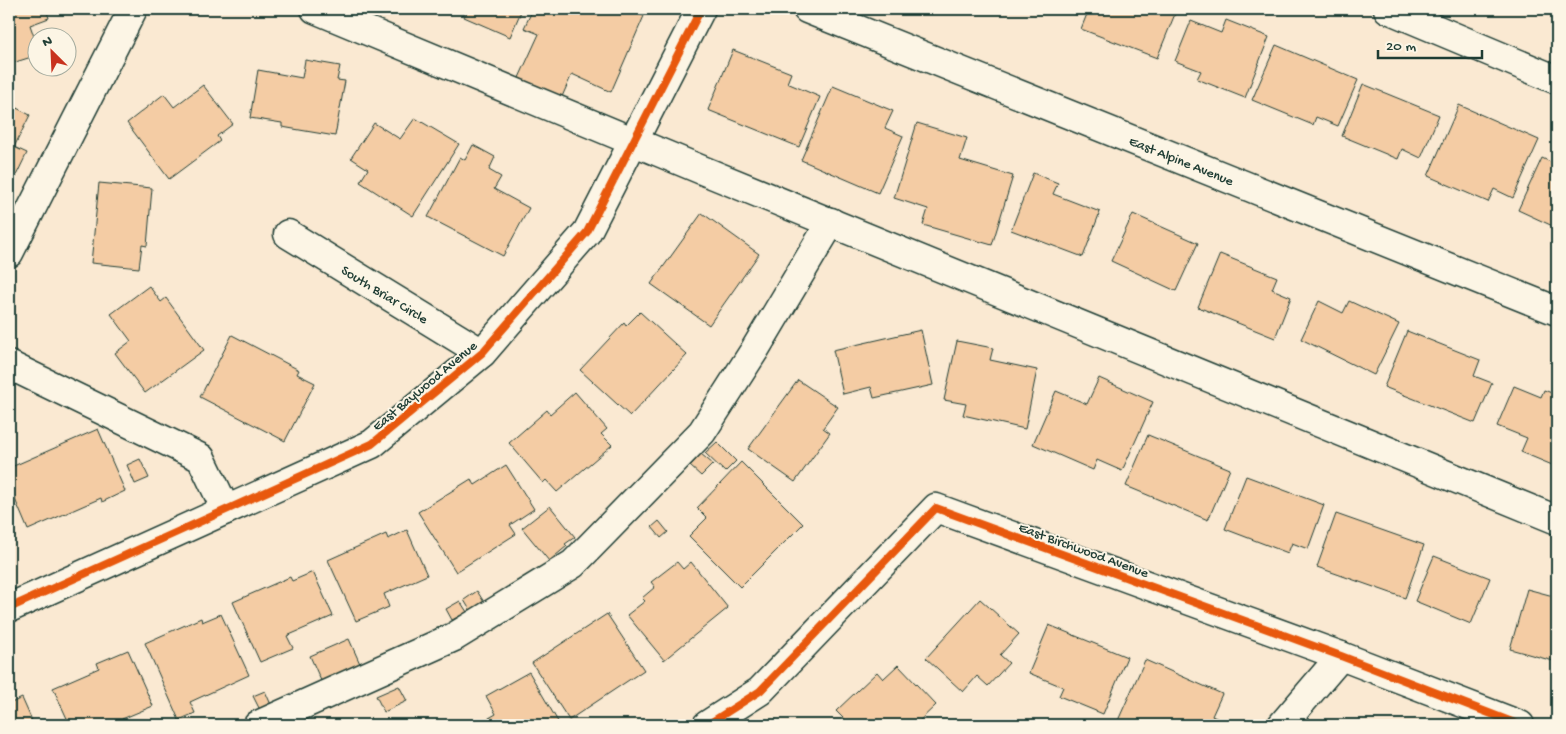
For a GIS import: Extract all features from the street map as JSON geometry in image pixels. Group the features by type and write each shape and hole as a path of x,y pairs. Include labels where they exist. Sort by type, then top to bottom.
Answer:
{"street":[{"path":"9,253 134,9"},
{"path":"315,9 1557,520"},
{"name":"East Baywood Avenue","path":"9,608 372,444 482,353 587,232 701,9"},
{"name":"East Alpine Avenue","path":"806,9 1557,311"},
{"path":"1388,9 1557,80"},
{"path":"258,725 454,637 573,564 702,432 754,351 831,222"},
{"name":"South Briar Circle","path":"288,234 482,353"},
{"path":"9,365 200,458 226,510"},
{"name":"East Birchwood Avenue","path":"707,725 760,691 936,508 1341,656 1520,725"},
{"path":"1282,725 1341,656"}],"building":[{"path":"9,9 46,9 49,18 30,25 31,28 28,28 28,58 9,64"},
{"path":"468,9 522,9 510,37 464,17"},
{"path":"533,9 628,9 644,16 611,92 572,74 561,99 518,80 539,34 524,28"},
{"path":"1034,9 1051,9 1048,14"},
{"path":"1062,9 1080,9 1077,15"},
{"path":"1089,9 1177,9 1157,58 1081,29"},
{"path":"1226,20 1269,37 1245,98 1197,79 1201,71 1175,61 1191,21 1221,33"},
{"path":"1276,45 1358,80 1338,126 1316,117 1313,125 1252,100"},
{"path":"733,50 791,73 787,83 820,97 799,147 708,110"},
{"path":"305,60 340,66 337,80 345,81 335,136 282,127 282,123 250,118 258,70 302,78"},
{"path":"1363,84 1439,115 1421,158 1402,149 1398,159 1342,136"},
{"path":"203,85 233,124 217,136 220,141 169,179 127,123 164,94 174,107"},
{"path":"833,86 893,111 885,128 903,136 878,193 801,160"},
{"path":"9,104 30,115 14,147 27,153 10,188"},
{"path":"1459,105 1539,140 1513,198 1494,189 1488,202 1428,176"},
{"path":"415,118 459,144 413,216 360,182 368,169 351,158 374,123 400,139"},
{"path":"917,123 967,138 960,160 1013,176 992,245 923,225 928,209 894,198"},
{"path":"473,145 495,157 489,170 501,177 494,189 529,208 503,256 428,217 460,157 465,160"},
{"path":"1542,158 1557,165 1557,228 1518,210"},
{"path":"1033,173 1058,183 1053,194 1100,212 1083,257 1011,230"},
{"path":"99,183 152,188 147,246 142,245 139,268 91,263"},
{"path":"702,213 759,254 709,325 651,284"},
{"path":"1133,214 1198,243 1176,291 1111,261"},
{"path":"1220,254 1277,277 1272,289 1291,297 1275,338 1198,307"},
{"path":"149,286 161,302 166,298 204,350 145,393 115,353 131,341 111,314"},
{"path":"1319,301 1343,313 1349,301 1399,324 1374,375 1301,339"},
{"path":"640,312 687,355 630,416 580,370 624,323 626,326"},
{"path":"921,330 933,385 874,398 871,387 843,394 833,350"},
{"path":"1407,331 1480,360 1474,376 1492,383 1475,423 1384,387"},
{"path":"232,335 299,370 297,374 315,383 285,441 200,397"},
{"path":"957,341 993,348 990,360 1037,370 1025,429 963,415 966,404 944,400"},
{"path":"1099,378 1153,402 1122,471 1097,460 1093,470 1033,444 1056,391 1087,404"},
{"path":"798,380 838,407 823,428 830,433 795,482 748,449"},
{"path":"1514,386 1541,397 1544,390 1557,395 1557,467 1521,452 1527,438 1497,426"},
{"path":"575,392 607,429 601,434 612,445 557,492 546,480 543,483 509,443 547,410 550,414"},
{"path":"98,429 125,491 102,502 101,498 28,530 9,485 9,468"},
{"path":"1148,435 1230,469 1208,520 1126,486"},
{"path":"717,442 736,461 725,472 705,453"},
{"path":"701,454 713,464 701,476 690,466"},
{"path":"140,459 149,478 135,484 127,465"},
{"path":"741,462 803,524 740,587 689,536 707,518 697,508"},
{"path":"506,465 534,509 510,525 516,534 456,572 418,512 471,479 475,485"},
{"path":"1246,476 1324,505 1308,549 1292,543 1288,553 1225,529"},
{"path":"550,506 575,537 565,544 567,546 549,561 522,528"},
{"path":"1336,514 1424,545 1405,598 1317,567"},
{"path":"659,521 668,532 661,538 652,527"},
{"path":"407,530 427,575 384,594 389,607 356,621 328,560 386,534 388,539"},
{"path":"1434,556 1490,578 1471,624 1415,601"},
{"path":"677,562 683,569 691,562 728,608 664,660 627,615 645,601 642,598 655,587 651,582"},
{"path":"313,572 333,616 287,636 293,648 260,662 233,602 290,577 292,581"},
{"path":"1527,589 1557,597 1557,662 1510,649"},
{"path":"477,591 484,602 470,610 464,600"},
{"path":"980,599 1019,634 1000,655 1009,663 988,686 977,676 963,692 926,658"},
{"path":"460,601 467,612 452,620 446,609"},
{"path":"221,614 249,675 190,702 195,713 179,720 145,643 201,618 202,622"},
{"path":"607,614 644,670 569,720 532,663"},
{"path":"1049,625 1127,657 1103,714 1059,696 1063,687 1029,673"},
{"path":"349,639 361,666 322,683 310,656"},
{"path":"128,650 153,706 122,719 125,725 70,725 53,688 99,668 97,663"},
{"path":"1145,660 1222,694 1212,716 1225,722 1224,725 1171,725 1162,721 1160,725 1116,725"},
{"path":"898,665 936,705 915,725 850,725 836,711 877,672 883,679"},
{"path":"529,672 560,725 477,725 496,714 486,696"},
{"path":"399,686 407,701 384,712 376,696"},
{"path":"265,691 272,707 261,712 253,696"},
{"path":"22,698 34,725 9,725 9,704"}],"cycle path":[{"path":"9,608 372,444 482,353 587,232 701,9"},
{"path":"707,725 760,691 936,508 1341,656 1520,725"}]}
